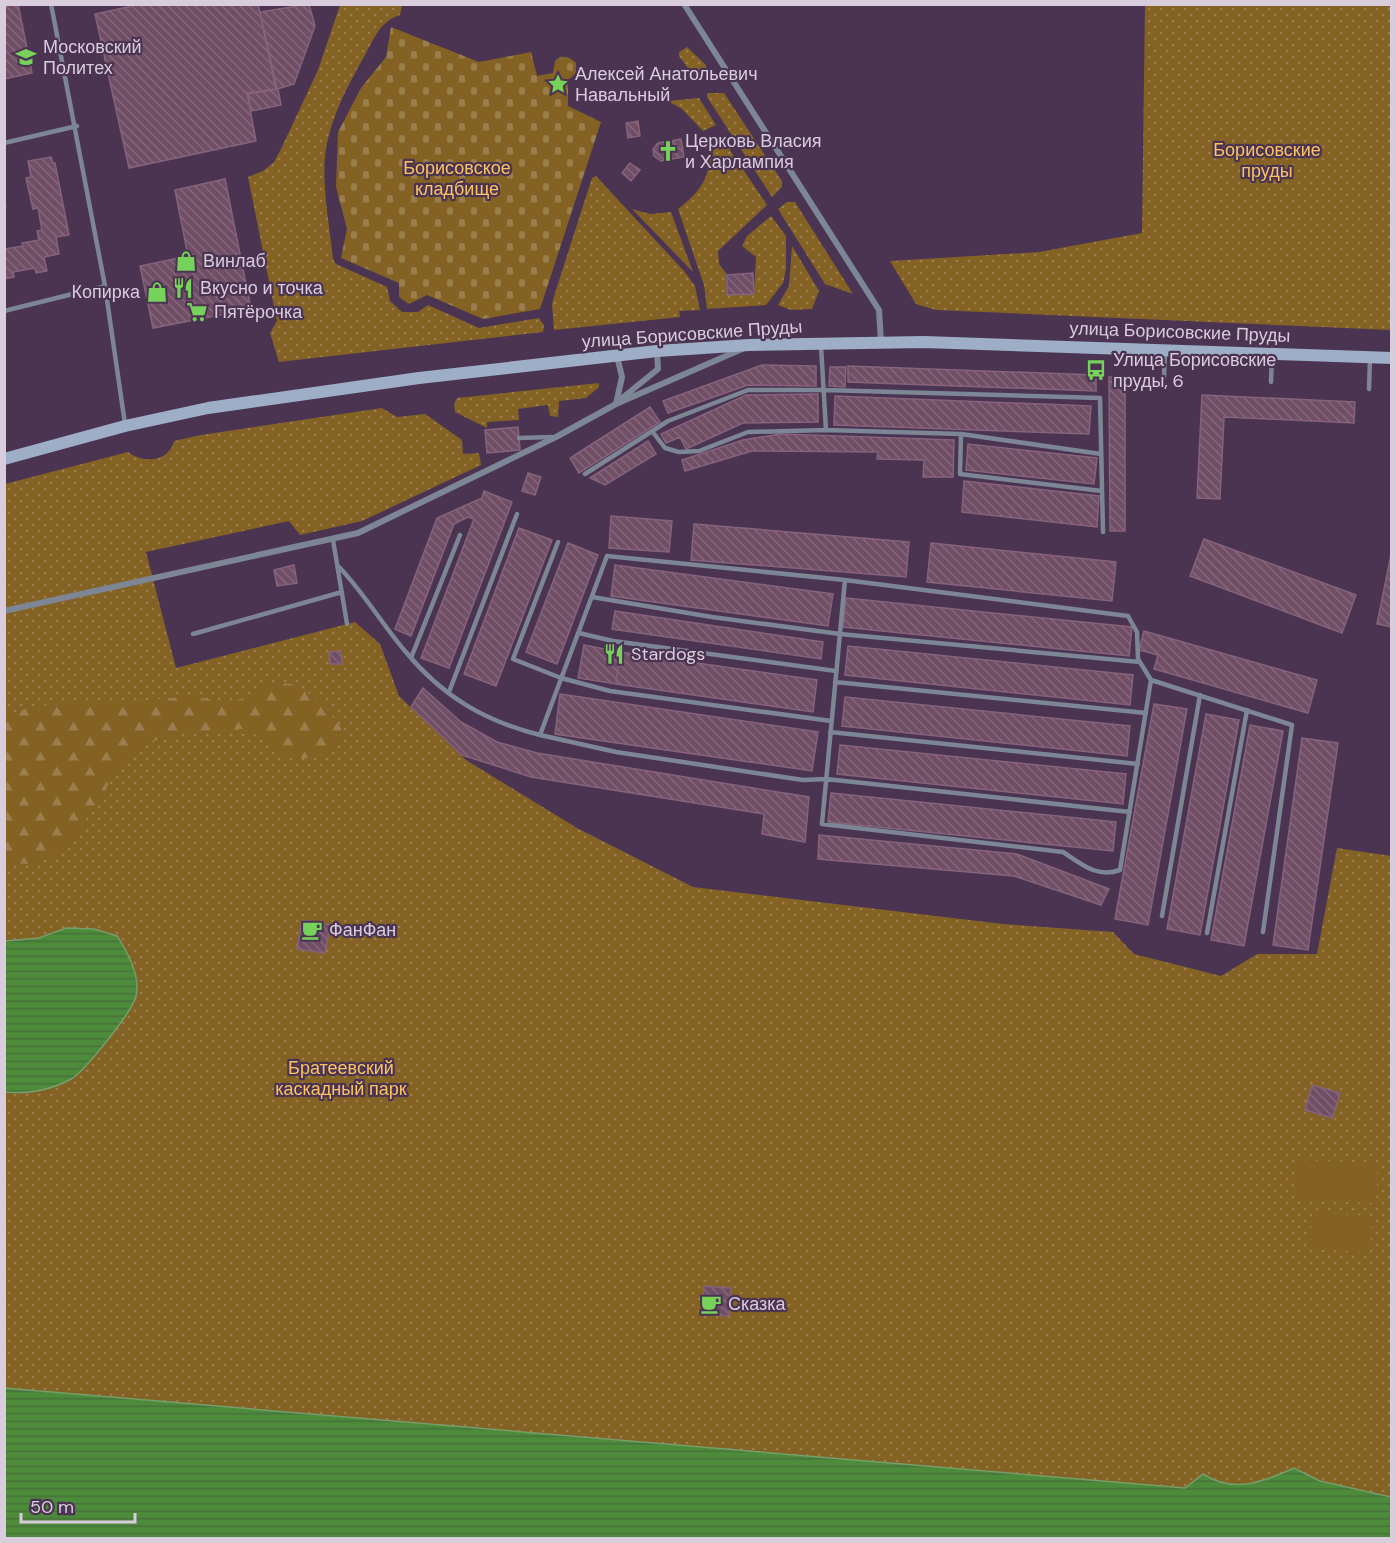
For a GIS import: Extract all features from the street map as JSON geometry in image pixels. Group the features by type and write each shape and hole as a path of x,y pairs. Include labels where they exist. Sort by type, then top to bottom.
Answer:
{"main road":[{"name":"улица Борисовские Пруды","path":"4,459 125,426 208,408 419,378 657,351 749,345 881,342 1165,349 1392,358"}],"street":[{"path":"684,4 879,310 881,342"},
{"path":"4,611 358,533 556,437 616,404 749,345"},
{"path":"616,404 658,369 657,351"},
{"path":"616,404 622,377 617,356"}],"lane":[{"path":"51,4 105,286 125,426"},
{"path":"4,143 76,126"},
{"path":"4,311 105,286"},
{"path":"820,343 826,430"},
{"path":"1164,376 1165,349"},
{"path":"1271,382 1272,354"},
{"path":"1369,389 1370,357"},
{"path":"585,474 668,421 748,390 1100,398 1103,532"},
{"path":"652,431 665,448 679,452 699,451 748,432 826,430 961,434 1101,454"},
{"path":"961,434 960,474 1102,492"},
{"path":"519,438 556,437"},
{"path":"449,692 517,514"},
{"path":"411,658 460,535"},
{"path":"333,540 347,624"},
{"path":"558,542 513,659 561,678 610,690 831,721"},
{"path":"540,735 608,556 844,580 1128,616 1137,632 1140,662 1151,680 1120,870 1107,874 1087,868 1064,852 822,824 844,580"},
{"path":"339,567 355,584 411,658 449,692 471,708 502,725 628,754 803,780 826,779 1130,812"},
{"path":"193,634 342,592"},
{"path":"592,597 712,618 840,634 1140,662"},
{"path":"579,633 614,641 836,670"},
{"path":"1151,680 1292,724 1263,932"},
{"path":"835,682 1146,713"},
{"path":"1162,916 1200,695"},
{"path":"1207,933 1247,710"},
{"path":"830,732 1138,764"}],"green space":[{"path":"340,5 402,5 400,15 387,22 375,37 345,92 330,130 325,157 325,181 333,259 336,264 387,287 390,301 402,312 418,312 428,305 479,328 539,318 544,325 543,332 279,362 270,333 277,321 248,177 263,171 274,162 281,149 318,70"},
{"name":"Борисовские пруды","path":"1145,5 1391,5 1391,330 936,310 916,304 890,261 1039,252 1142,233"},
{"name":"Борисовское кладбище","path":"391,27 479,62 531,52 537,76 553,73 555,61 560,57 568,57 576,63 576,73 568,80 568,106 601,122 540,309 483,319 427,295 409,304 399,297 399,283 341,258 347,229 336,187 338,132 361,88 386,57"},
{"path":"687,47 706,65 706,71 693,75 679,56 679,52"},
{"path":"707,93 724,93 782,181 782,187 772,197 707,97"},
{"path":"699,98 716,125 703,131 682,109 668,101"},
{"path":"721,144 728,147 767,205 718,251 719,264 726,273 727,295 754,294 756,257 742,246 747,236 771,216 786,236 786,269 783,283 766,305 707,309 704,285 678,209 702,185 708,171 710,153"},
{"path":"596,176 684,271 695,286 700,310 679,311 680,317 554,330 552,304 555,293 592,178"},
{"path":"787,202 795,202 853,294 825,284 778,209"},
{"path":"632,209 650,214 671,212 693,272"},
{"path":"792,246 819,291 812,309 791,310 778,305 789,286"},
{"path":"599,383 599,387 586,398 559,401 558,417 550,416 548,405 518,409 519,420 487,422 487,428 455,412 454,404 457,398"},
{"name":"Братеевский каскадный парк","path":"382,408 397,417 425,414 462,440 463,454 479,453 481,465 362,521 300,535 289,521 146,552 176,668 355,622 380,644 399,696 466,760 577,828 693,887 1003,924 1113,932 1134,954 1221,976 1257,954 1317,954 1337,848 1391,856 1391,1497 1320,1481 1294,1468 1271,1478 1237,1485 1215,1480 1203,1474 1185,1488 5,1388 5,484 128,452 141,458 155,459 167,453 174,441 201,435"},
{"path":"266,683 296,684 323,704 341,728 339,744 314,757 286,758 266,739 242,729 191,731 146,743 114,776 67,848 35,864 5,863 5,716 31,707 90,701 136,701 186,697 235,701 251,696"},
{"path":"1295,1160 1378,1163 1376,1203 1294,1200"},
{"path":"1312,1213 1372,1216 1370,1252 1310,1249"}],"shaded area":[{"path":"66,928 94,929 117,936 135,973 136,996 133,1004 107,1040 71,1079 39,1090 5,1092 5,941 39,938"},
{"path":"4,1388 1185,1488 1203,1474 1215,1480 1237,1485 1271,1478 1294,1468 1320,1481 1391,1497 1391,1538 5,1538"}],"building":[{"path":"4,4 18,4 32,73 4,79"},
{"path":"141,4 258,4 276,89 247,93 256,141 129,168 95,14"},
{"path":"309,4 315,26 294,84 277,89 260,12"},
{"path":"278,89 281,105 251,111 248,94"},
{"path":"638,121 640,136 628,138 626,123"},
{"name":"Церковь Власия и Харлампия","path":"681,139 684,157 661,161 654,156 653,149 658,143"},
{"path":"51,157 55,163 69,235 56,237 59,254 44,257 47,271 36,273 35,268 13,272 14,277 4,279 4,246 5,249 23,246 22,243 39,240 37,231 42,230 38,208 33,209 26,178 31,177 28,161"},
{"path":"630,163 640,170 631,181 622,173"},
{"path":"225,179 251,309 153,328 140,266 188,256 175,190"},
{"path":"753,273 754,294 727,295 727,275"},
{"path":"762,365 816,366 816,386 748,385 668,413 663,401"},
{"path":"848,366 1096,375 1096,391 848,382"},
{"path":"830,367 846,367 845,387 829,386"},
{"path":"1109,377 1125,377 1125,531 1110,531"},
{"path":"818,394 818,422 743,423 686,449 680,437 666,443 661,434 746,395"},
{"path":"1202,395 1355,402 1354,423 1224,417 1220,499 1197,498"},
{"path":"835,396 1091,406 1089,434 834,425"},
{"path":"650,407 660,422 579,473 570,458"},
{"path":"518,427 520,450 487,453 485,430"},
{"path":"780,434 954,440 953,477 923,477 924,460 877,459 878,452 752,451 685,471 682,460 743,440"},
{"path":"648,441 656,454 605,485 590,478"},
{"path":"968,444 1097,458 1094,484 966,470"},
{"path":"528,473 541,477 535,495 522,491"},
{"path":"964,481 1099,496 1097,527 962,512"},
{"path":"484,491 512,502 449,668 421,658 474,519 468,517 454,524 411,636 395,629 437,518 482,498"},
{"path":"611,516 672,521 669,552 609,548"},
{"path":"694,524 909,542 906,577 691,560"},
{"path":"519,528 552,540 496,686 464,674"},
{"path":"1204,539 1356,595 1342,633 1190,576"},
{"path":"568,543 598,555 557,664 526,652"},
{"path":"931,543 1116,562 1112,601 927,582"},
{"path":"1392,550 1392,627 1377,624"},
{"path":"294,565 297,583 277,586 274,570"},
{"path":"615,565 833,594 828,626 611,596"},
{"path":"846,598 1132,627 1129,656 843,627"},
{"path":"615,611 823,642 821,659 612,629"},
{"path":"1144,631 1317,680 1308,713 1154,669 1158,655 1139,650"},
{"path":"584,645 620,652 616,684 578,678"},
{"path":"848,646 1133,675 1130,705 845,675"},
{"path":"341,651 342,664 330,664 329,652"},
{"path":"620,652 817,680 813,712 616,684"},
{"path":"423,688 461,722 497,742 537,753 809,797 805,842 762,834 764,814 531,777 462,755 411,707"},
{"path":"560,694 818,732 812,771 555,734"},
{"path":"845,697 1130,726 1127,756 842,726"},
{"path":"1154,704 1187,709 1148,925 1115,919"},
{"path":"1206,714 1239,720 1200,935 1167,929"},
{"path":"1250,725 1283,731 1244,946 1211,940"},
{"path":"1302,738 1338,743 1308,950 1273,945"},
{"path":"840,745 1126,774 1123,804 837,774"},
{"path":"831,793 1116,822 1113,851 828,822"},
{"path":"819,835 1017,854 1109,889 1101,905 1014,876 818,859"},
{"path":"302,920 330,925 325,953 297,949"},
{"path":"1312,1085 1340,1093 1332,1118 1305,1110"},
{"path":"704,1286 731,1288 729,1316 702,1314"}],"place":[{"name":"Московский Политех","path":"26,57"},
{"name":"Алексей Анатольевич Навальный","path":"558,84"},
{"name":"Церковь Власия и Харлампия","path":"668,151"},
{"name":"Винлаб","path":"186,261"},
{"name":"Вкусно и точка","path":"183,288"},
{"name":"Копирка","path":"157,292"},
{"name":"Пятёрочка","path":"197,312"},
{"name":"Улица Борисовские пруды, 6","path":"1096,370"},
{"name":"Stardogs","path":"614,654"},
{"name":"ФанФан","path":"312,930"},
{"name":"Сказка","path":"711,1304"}]}
